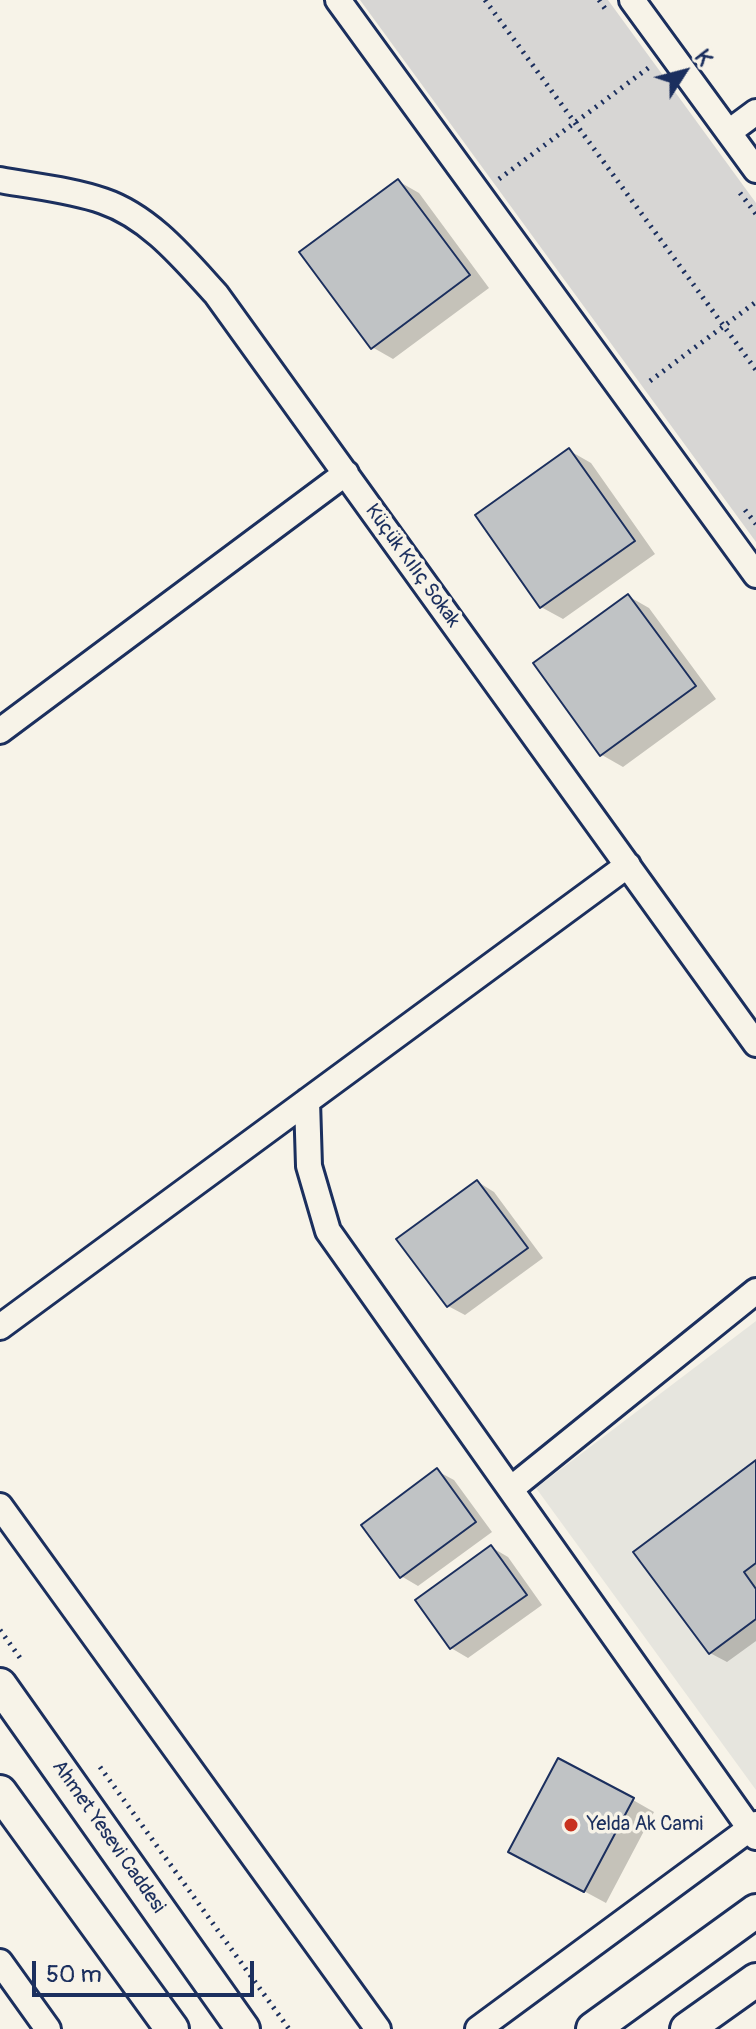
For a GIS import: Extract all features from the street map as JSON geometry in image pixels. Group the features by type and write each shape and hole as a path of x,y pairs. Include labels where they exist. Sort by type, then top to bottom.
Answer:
{"main road":[{"name":"Ahmet Yesevi Caddesi","path":"0,1685 243,2029"},
{"path":"0,1792 172,2029"},
{"path":"593,2029 756,1911"},
{"path":"687,2029 756,1980"}],"street":[{"path":"338,0 756,575"},
{"path":"632,0 756,170"},
{"path":"729,132 756,112"},
{"name":"Küçük Kılıç Sokak","path":"0,180 104,201 143,223 172,245 216,294 756,1044"},
{"path":"0,731 346,473"},
{"path":"0,1327 628,865"},
{"path":"307,1101 309,1166 328,1231 754,1830 478,2029"},
{"path":"512,1488 756,1291"},
{"path":"0,1506 378,2029"},
{"path":"0,1962 48,2029"}],"path":[{"path":"485,0 756,370"},
{"path":"478,193 670,52"},
{"path":"650,381 756,302"},
{"path":"0,1630 28,1669"},
{"path":"93,1759 289,2029"}],"shaded area":[{"path":"360,0 608,0 756,203 756,542"},
{"path":"756,1321 756,1790 536,1488"}],"building":[{"path":"398,179 470,275 371,349 299,252"},
{"path":"569,448 635,541 540,608 475,515"},
{"path":"628,594 696,686 600,756 533,663"},
{"path":"477,1180 528,1248 447,1307 396,1239"},
{"path":"756,1460 756,1563 744,1572 756,1589 756,1619 709,1654 633,1552"},
{"path":"437,1468 476,1522 400,1578 361,1525"},
{"path":"491,1545 527,1595 450,1649 415,1600"},
{"name":"Yelda Ak Cami","path":"558,1758 634,1798 584,1892 508,1852"}],"place":[{"name":"Yelda Ak Cami","path":"571,1825"}]}
